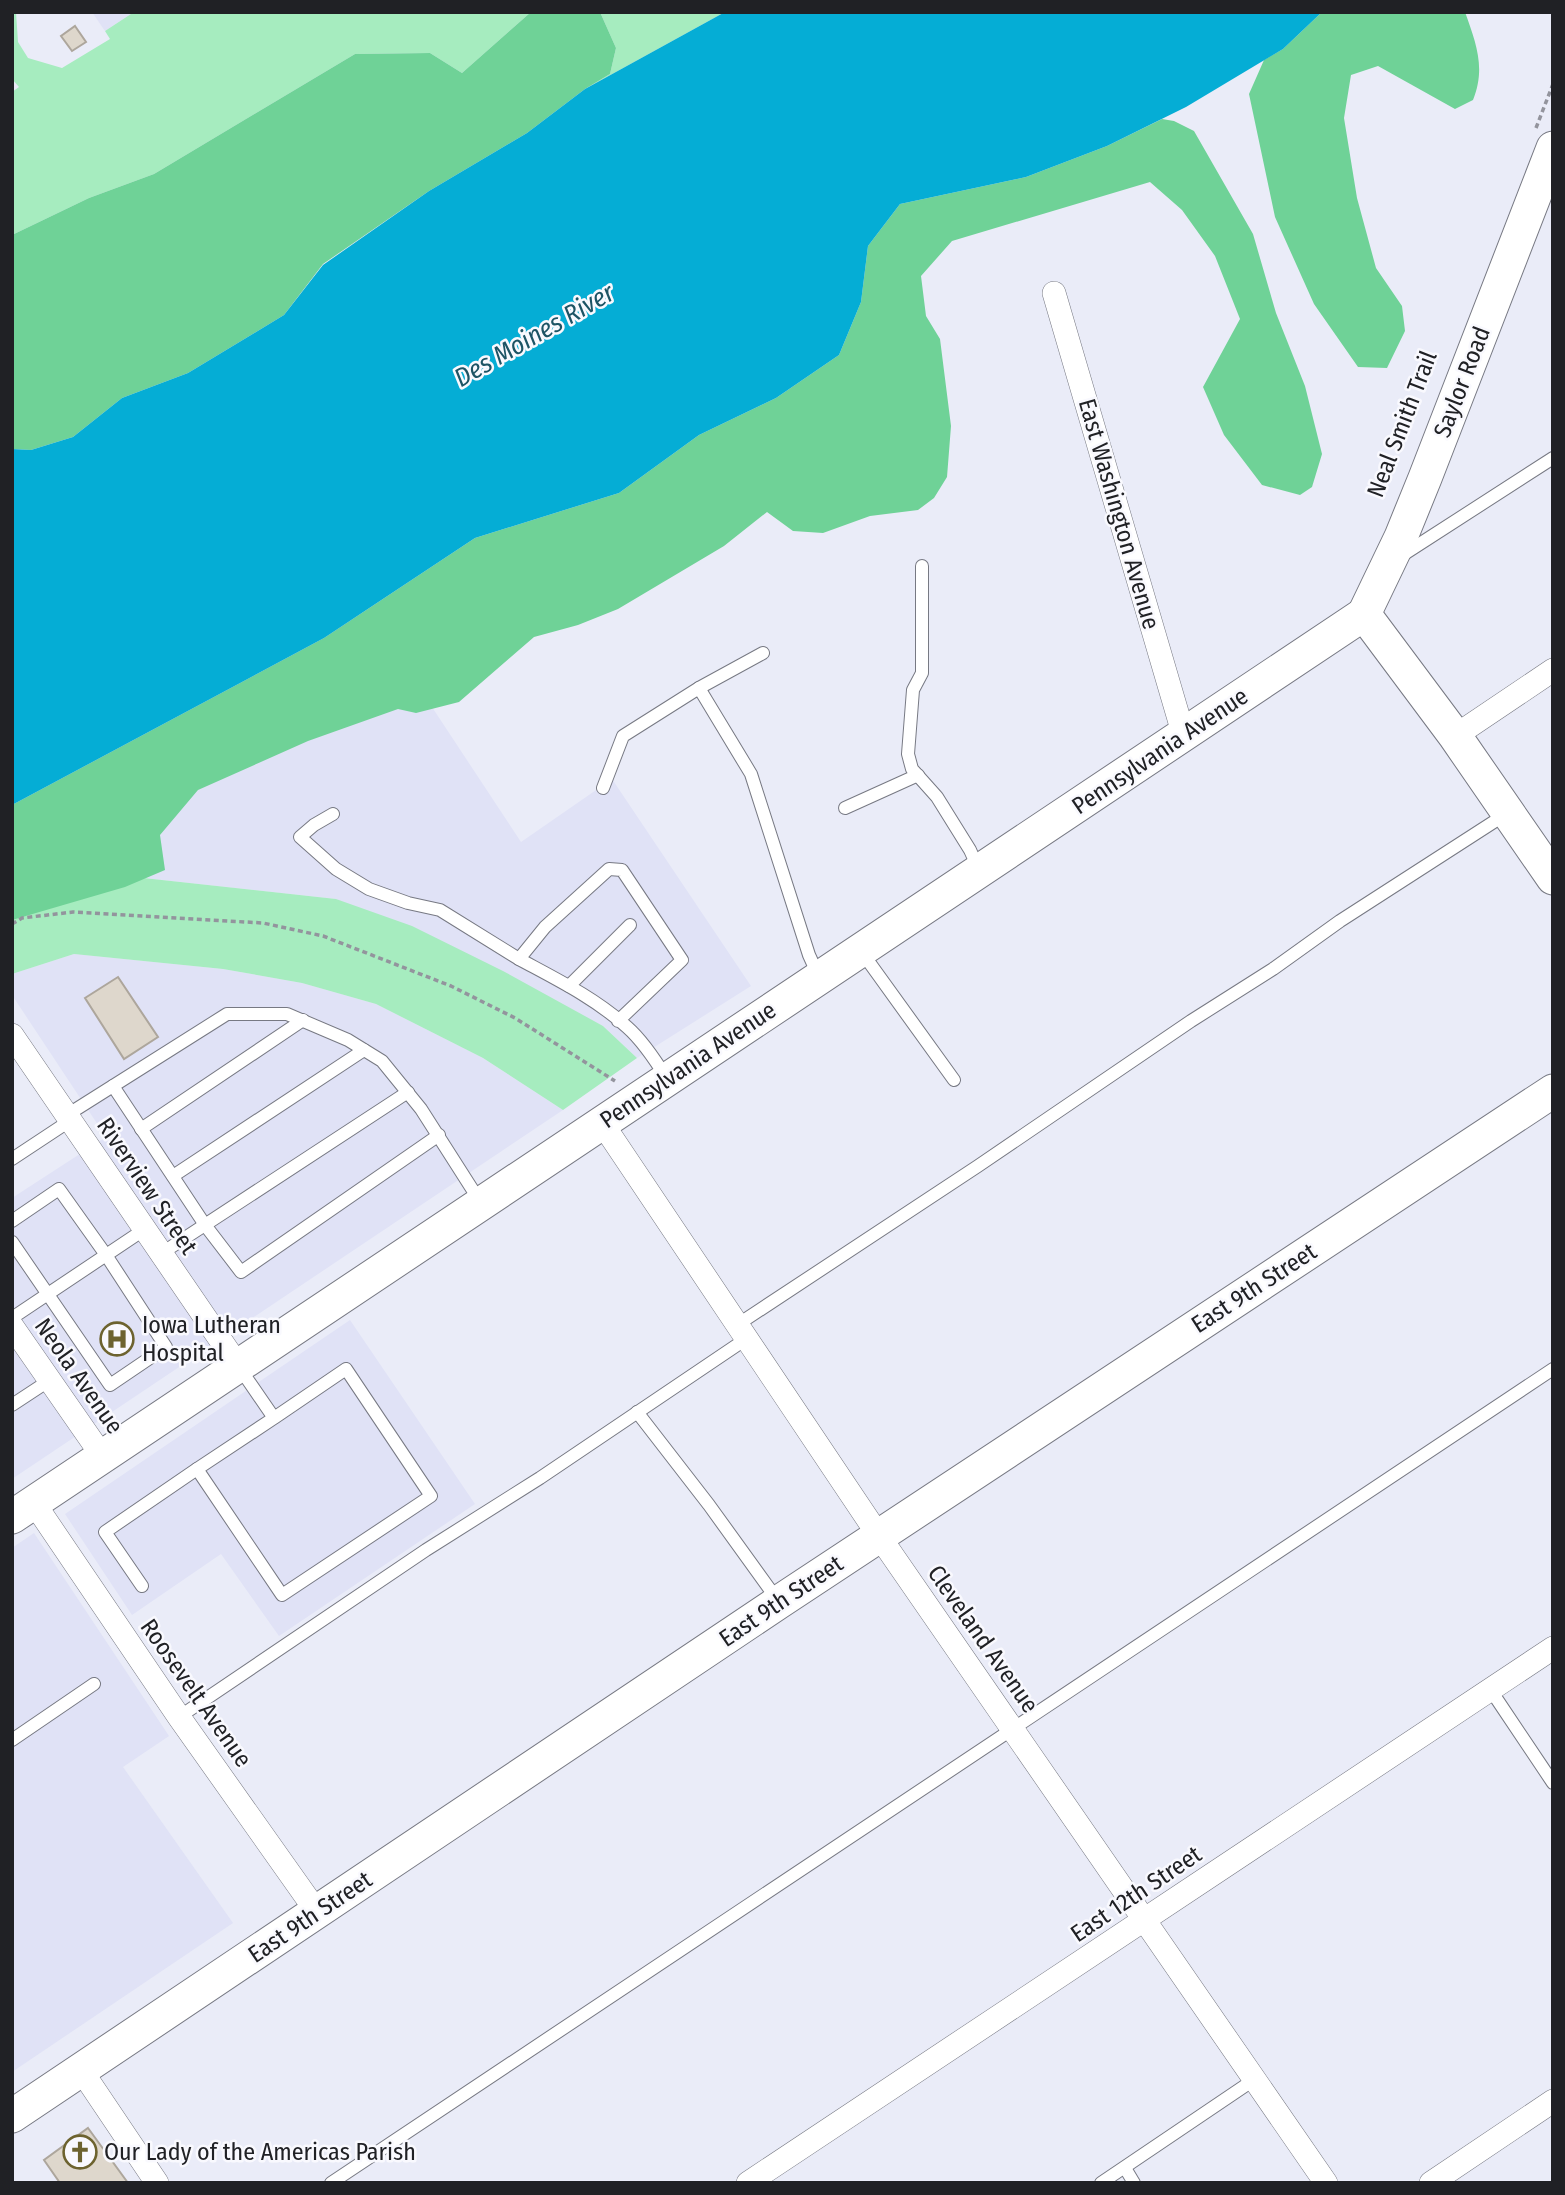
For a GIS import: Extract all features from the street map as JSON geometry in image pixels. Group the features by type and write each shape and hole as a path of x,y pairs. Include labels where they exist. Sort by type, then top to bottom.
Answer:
{"street":[{"name":"Saylor Road","path":"1364,614 1425,478 1543,141"},
{"name":"East Washington Avenue","path":"1054,293 1184,736"},
{"name":"Pennsylvania Avenue","path":"23,1510 1364,614"},
{"path":"1364,614 1455,736 1553,878"},
{"path":"1455,736 1553,670"},
{"name":"Riverview Street","path":"12,1035 239,1367"},
{"name":"East 9th Street","path":"12,2116 779,1602 1553,1091"},
{"name":"Cleveland Avenue","path":"602,1123 879,1536 1326,2183"},
{"name":"Neola Avenue","path":"12,1326 103,1457"},
{"name":"Roosevelt Avenue","path":"23,1510 179,1717 317,1912"},
{"name":"East 12th Street","path":"748,2183 1553,1648"},
{"path":"81,2070 156,2183"},
{"path":"1431,2183 1553,2101"}],"lane":[{"path":"1386,566 1553,458"},
{"path":"922,566 922,673 913,690 908,754 912,769 937,797 970,850 979,871"},
{"path":"603,788 623,736 699,688 763,653"},
{"path":"699,688 751,774 809,956 819,978"},
{"path":"845,807 918,775"},
{"path":"179,1717 637,1412 741,1332 967,1173 1191,1021 1273,969 1340,921 1508,813"},
{"path":"333,814 300,837 336,869 369,889 408,903 440,910 519,959 569,986 627,1027 654,1058 667,1079"},
{"path":"519,959 545,927 609,869 622,870 682,960 618,1021"},
{"path":"569,986 630,925"},
{"path":"860,950 954,1080"},
{"path":"12,1159 113,1086 227,1014 287,1014 348,1040 382,1061 439,1135 482,1204"},
{"path":"141,1129 303,1020"},
{"path":"173,1176 364,1050"},
{"path":"113,1086 205,1224 241,1272 439,1135"},
{"path":"162,1253 408,1092"},
{"path":"12,1221 59,1189 166,1347 110,1385 12,1242"},
{"path":"12,1318 145,1229"},
{"path":"239,1367 274,1418"},
{"path":"142,1586 105,1532 197,1469 346,1369 431,1496 282,1595 197,1469"},
{"path":"331,2183 1553,1369"},
{"path":"12,1405 50,1380"},
{"path":"637,1412 779,1602"},
{"path":"12,1740 94,1684"},
{"path":"1490,1689 1553,1783"},
{"path":"1101,2183 1255,2079"},
{"path":"1125,2168 1134,2183"}],"path":[{"path":"1543,141 1553,84"},
{"path":"12,924 22,918 73,912 263,923 323,936 452,986 515,1018 617,1081"}],"shaded area":[{"path":"92,12 134,12 105,31"},
{"path":"368,610 521,842 612,779 751,986 637,1058 603,1026 336,899 116,875 12,805"},
{"name":"Iowa Lutheran Hospital","path":"74,954 223,969 302,983 376,1004 483,1058 563,1110 12,1479 12,1198 106,1137 12,995 12,974"},
{"name":"Iowa Lutheran Hospital","path":"350,1320 475,1504 279,1636 221,1554 132,1615 65,1514"},
{"path":"34,1533 169,1736 123,1767 233,1923 12,2072 12,1548"}],"green space":[{"path":"12,12 16,12 18,42 28,58 62,68 110,39 105,31 134,12 531,12 462,73 430,53 355,54 154,174 89,198 12,235 12,92 19,87 12,79"},
{"path":"531,12 600,12 616,48 610,74 585,89 527,133 429,191 323,264 284,315 188,373 122,398 73,437 31,450 12,449 12,235 89,198 154,174 355,54 430,53 462,73"},
{"path":"600,12 725,12 585,89 610,74 616,48"},
{"path":"1322,12 1465,12 1478,56 1479,77 1473,100 1455,109 1378,66 1351,75 1344,118 1357,198 1376,268 1402,306 1405,331 1387,368 1358,367 1314,304 1275,217 1249,94 1264,60 1283,49"},
{"path":"1162,119 1174,121 1194,131 1253,234 1276,313 1305,386 1322,454 1312,487 1300,495 1262,485 1224,435 1203,387 1240,319 1215,256 1182,210 1150,182 952,241 921,276 926,316 940,339 951,426 947,477 934,498 918,510 870,516 823,533 793,531 767,512 724,546 618,609 578,625 534,637 459,702 416,713 398,709 308,741 198,790 160,835 165,870 125,887 12,920 12,805 324,638 475,538 619,493 699,435 776,398 839,355 861,302 868,246 900,204 1026,177 1107,146"},
{"path":"116,875 336,899 412,926 503,971 603,1026 637,1058 563,1110 483,1058 376,1004 302,983 223,969 74,954 12,974 12,880"}],"water":[{"name":"Des Moines River","path":"725,12 1322,12 1283,49 1186,107 1107,146 1026,177 900,204 868,246 861,302 839,355 776,398 699,435 619,493 475,538 324,638 12,805 12,449 31,450 73,437 122,398 188,373 284,315 323,265 429,191 527,133 585,89"}],"building":[{"path":"75,26 86,42 72,51 61,36"},
{"path":"118,977 158,1037 124,1059 85,998"},
{"name":"Our Lady of the Americas Parish","path":"88,2128 128,2183 60,2183 44,2160"}],"place":[{"name":"Iowa Lutheran Hospital","path":"117,1339"},
{"name":"Our Lady of the Americas Parish","path":"80,2152"}]}
